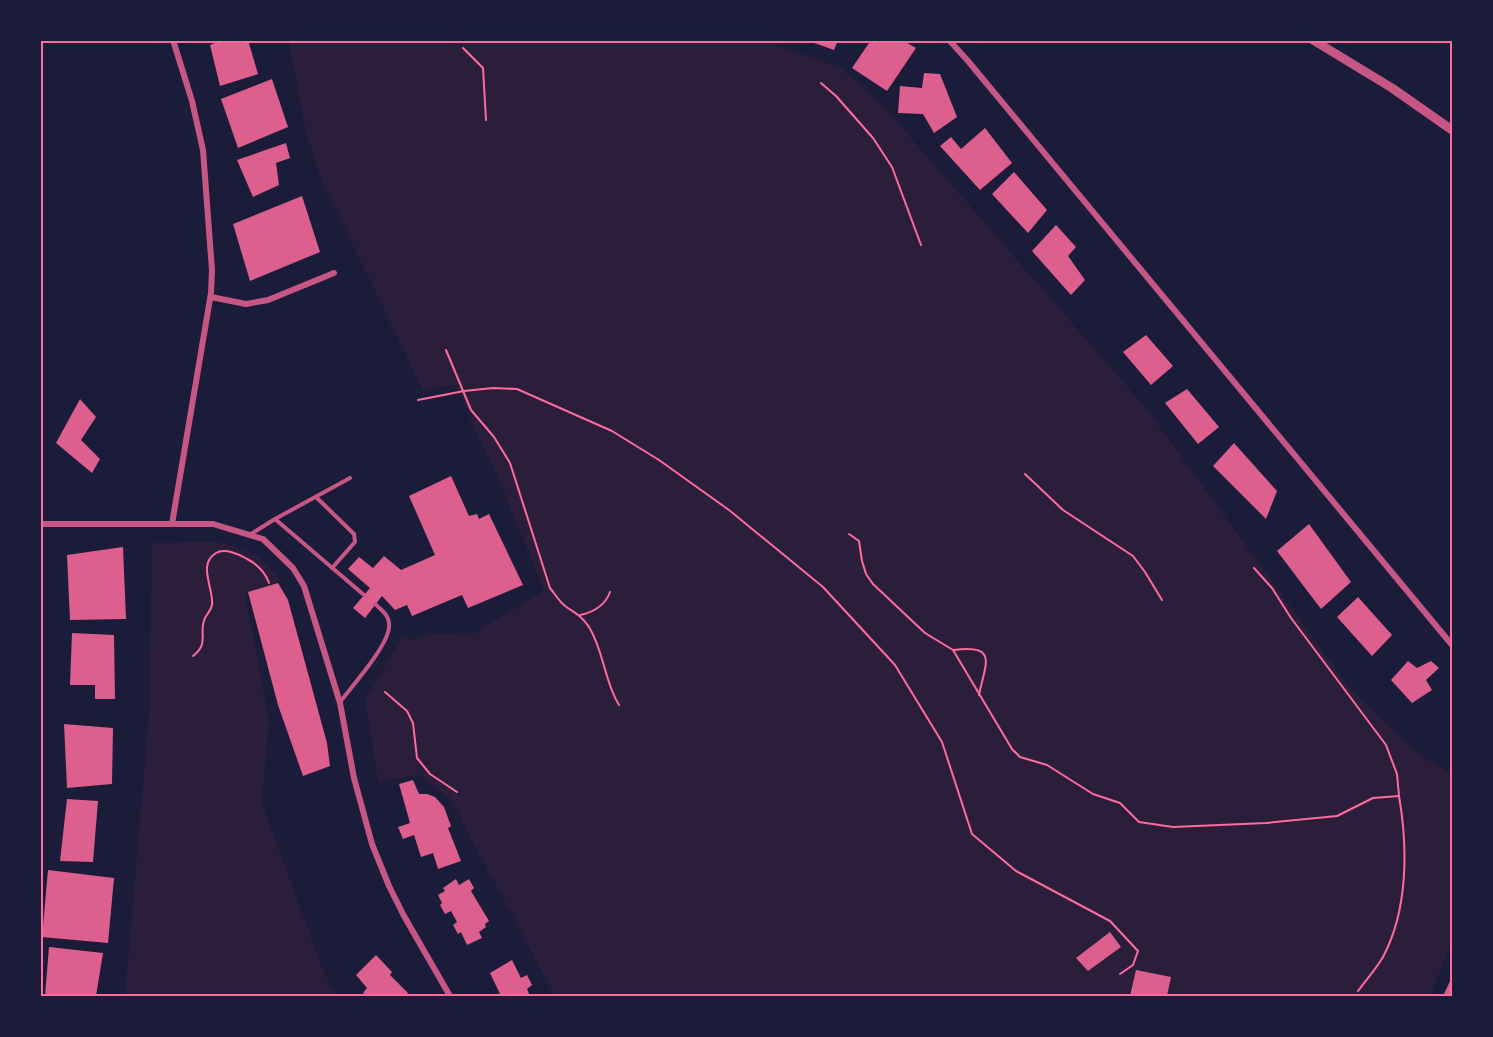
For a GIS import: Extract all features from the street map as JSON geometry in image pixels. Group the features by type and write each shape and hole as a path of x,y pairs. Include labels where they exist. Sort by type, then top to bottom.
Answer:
{"street":[{"path":"172,524 211,297 212,270 203,150 192,101 173,40"},
{"path":"949,40 1119,241 1452,645"},
{"path":"1313,40 1392,88 1452,130"},
{"path":"211,297 246,304 268,300 334,273"},
{"path":"40,524 213,524 263,539 288,562 304,586 340,703 354,778 372,844 404,916 450,996"}],"lane":[{"path":"251,534 350,478"},
{"path":"316,496 354,534 355,542 332,568"},
{"path":"274,519 364,595"},
{"path":"340,703 385,640 389,627 387,614 375,604"}],"path":[{"path":"463,48 483,68 486,120"},
{"path":"821,83 836,96 873,138 892,167 921,245"},
{"path":"446,350 471,410 494,437 510,463 550,588 563,604 580,615 590,628 600,650 613,695 619,705"},
{"path":"418,400 464,391 494,388 517,389 612,431 659,460 729,510 823,586 895,665 942,742 972,834 1016,871 1110,921 1138,951 1133,965 1120,974"},
{"path":"1025,474 1063,510 1133,556 1162,600"},
{"path":"849,534 859,542 861,561 873,584 925,633 953,650 1012,749 1020,757 1047,765 1093,794 1120,803 1139,822 1173,827 1324,818 1337,816 1373,798 1399,796"},
{"path":"193,656 201,650 204,641 204,619 212,604 207,574 208,561 214,554 222,550 246,558 258,566 269,583"},
{"path":"1254,568 1272,588 1296,626 1386,745 1397,774 1404,826 1401,898 1394,931 1382,957 1358,991"},
{"path":"580,615 593,612 601,606 610,592"},
{"path":"953,650 977,648 983,652 986,658 979,695"},
{"path":"385,692 406,711 413,723 417,758 429,774 457,792"}],"shaded area":[{"path":"289,41 767,41 841,68 884,107 1146,408 1352,691 1416,752 1452,774 1452,942 1430,996 555,996 450,799 420,775 378,782 365,700 403,636 415,640 428,634 470,635 544,591 495,470 457,385 423,390 322,182 305,129"},
{"path":"218,542 254,554 282,581 245,593 269,720 262,803 325,975 337,996 125,996 149,712 152,543"}],"building":[{"path":"221,40 248,40 258,74 220,86 210,45"},
{"path":"806,40 838,40 834,50"},
{"path":"871,40 902,40 916,48 887,91 852,68"},
{"path":"924,73 940,74 957,117 934,133 923,114 898,113 900,86 922,88"},
{"path":"272,79 288,127 238,148 221,99"},
{"path":"985,128 1012,163 980,190 940,146 951,137 961,149"},
{"path":"286,143 290,158 276,163 279,185 253,197 237,160"},
{"path":"1014,172 1047,210 1028,233 992,194"},
{"path":"302,196 320,252 250,281 233,224"},
{"path":"1056,225 1076,247 1068,256 1085,280 1071,295 1032,251"},
{"path":"1146,335 1173,366 1151,385 1123,352"},
{"path":"1187,389 1219,427 1198,444 1165,403"},
{"path":"80,399 96,417 81,440 100,459 92,473 56,443"},
{"path":"1234,443 1277,491 1266,519 1213,466"},
{"path":"451,476 469,516 477,514 479,519 489,514 523,585 468,608 462,595 412,616 407,605 395,610 382,596 365,618 353,608 370,588 348,569 359,557 373,568 384,556 401,570 435,555 409,496"},
{"path":"1309,524 1351,582 1321,609 1277,551"},
{"path":"123,547 126,619 70,620 67,555"},
{"path":"278,583 288,600 327,743 330,766 303,776 278,705 248,592"},
{"path":"1358,597 1392,635 1372,656 1337,617"},
{"path":"72,633 114,635 115,699 95,699 95,685 70,685"},
{"path":"1408,661 1417,668 1431,661 1439,668 1426,680 1432,690 1412,703 1391,680"},
{"path":"64,724 113,728 112,784 67,788"},
{"path":"413,780 419,794 435,797 444,807 451,826 448,828 461,861 438,869 433,853 421,857 414,835 403,839 398,827 410,823 399,784"},
{"path":"67,799 98,801 93,862 60,861"},
{"path":"48,870 114,878 108,943 42,937"},
{"path":"456,879 459,885 469,879 474,888 471,891 489,921 485,924 486,927 479,932 482,938 467,945 461,932 458,934 453,925 457,922 451,911 445,914 438,895 445,891 443,888"},
{"path":"1110,932 1121,947 1088,971 1076,958"},
{"path":"49,947 103,953 96,996 45,996"},
{"path":"376,955 392,972 390,975 408,993 405,996 367,996 363,993 367,988 356,975"},
{"path":"512,960 521,978 527,975 532,985 527,989 530,996 501,996 490,973"},
{"path":"1136,970 1171,977 1167,996 1130,996"},
{"path":"1452,977 1452,996 1443,996"}]}
